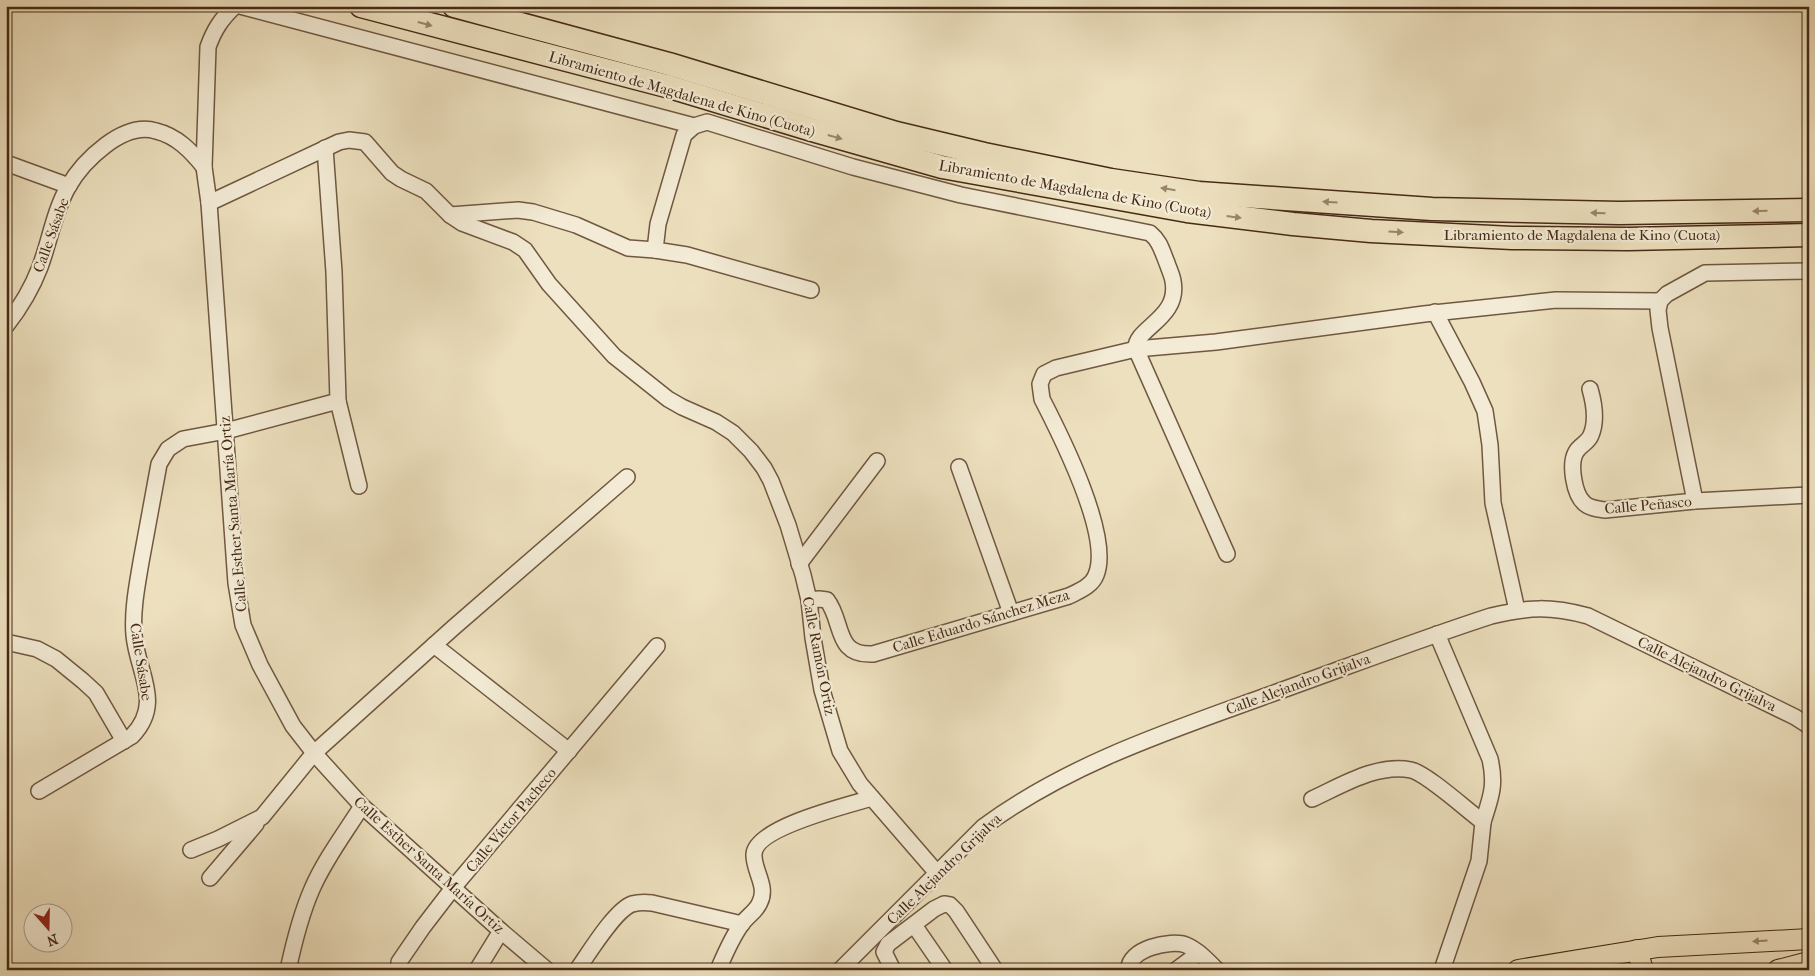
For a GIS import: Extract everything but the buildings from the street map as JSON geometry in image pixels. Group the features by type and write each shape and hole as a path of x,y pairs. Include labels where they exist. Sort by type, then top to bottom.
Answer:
{"highway":[{"name":"Libramiento de Magdalena de Kino (Cuota)","path":"361,6 670,87 942,167 1187,211 1292,224 1371,231 1512,238 1628,239 1809,235"},
{"name":"Libramiento de Magdalena de Kino (Cuota)","path":"454,6 669,64 896,133 984,154 1111,180 1199,193 1432,209 1619,214 1809,210"}],"main road":[{"path":"1518,970 1658,947 1809,939"},
{"path":"1637,950 1643,970"},
{"path":"1778,970 1809,962"}],"street":[{"name":"Calle Esther Santa María Ortiz","path":"235,6 222,18 213,32 208,47 204,167 209,203 236,583 243,625 260,665 279,702 293,726 314,752 362,806 547,970"},
{"path":"240,6 694,126"},
{"path":"655,250 658,224 684,135 694,126 707,122 853,167 961,195 1150,233 1158,240 1174,282 1173,292 1169,308 1164,316 1140,337 1136,344 1136,349 1227,554"},
{"name":"Calle Sásabe","path":"6,326 25,299 40,268 59,205 69,186 85,164 108,143 122,135 138,130 154,130 166,134 188,148 204,167"},
{"name":"Calle Ramón Ortiz","path":"209,203 325,148 349,140 365,142 400,180 426,191 450,215 471,227 513,242 524,250 549,284 614,356 668,398 682,407 716,422 733,434 751,452 771,481 788,525 809,600 822,690 840,751 850,769 872,798 937,873"},
{"path":"325,148 334,272 338,401 359,486"},
{"path":"6,163 69,186"},
{"path":"450,215 518,210 533,212 576,225 628,248 687,255 811,290"},
{"path":"1695,501 1660,328 1658,310 1660,301 1666,294 1706,273 1809,271"},
{"path":"1136,349 1216,342 1435,312 1556,300 1660,301"},
{"path":"1435,312 1485,410 1490,445 1493,503 1517,610"},
{"name":"Calle Eduardo Sánchez Meza","path":"809,600 827,600 832,606 844,642 849,648 855,652 873,654 1070,596 1086,588 1096,577 1099,566 1098,542 1089,503 1042,399 1040,384 1044,374 1064,366 1136,349"},
{"name":"Calle Peñasco","path":"1590,389 1594,417 1591,435 1576,452 1573,467 1576,492 1584,504 1605,510 1695,501 1809,495"},
{"name":"Calle Sásabe","path":"39,791 132,736 140,728 145,718 148,705 147,687 136,649 133,621 135,596 159,464 168,449 182,439 226,431 338,401"},
{"path":"800,564 877,461"},
{"path":"959,467 1011,613"},
{"path":"210,878 314,752 627,477"},
{"name":"Calle Alejandro Grijalva","path":"840,970 983,827 1009,808 1066,776 1164,733 1491,616 1536,608 1563,610 1588,616 1795,717 1809,726"},
{"path":"1437,634 1479,733 1494,776 1492,795 1483,822 1479,861 1442,970"},
{"path":"6,642 37,649 56,659 83,681 96,693 124,741"},
{"path":"434,645 569,751"},
{"name":"Calle Víctor Pacheco","path":"399,962 453,888 657,646"},
{"path":"1312,798 1371,773 1390,769 1411,770 1425,776 1483,822"},
{"path":"718,970 732,939 742,924 760,904 762,889 754,852 757,844 781,828 872,798"},
{"path":"288,970 303,911 312,889 323,866 362,806"},
{"path":"191,850 218,839 262,816"},
{"path":"578,970 615,918 622,910 632,904 641,902 652,903 742,924"},
{"path":"892,970 886,958 885,948 891,941 940,905 947,904 956,911 995,970"},
{"path":"914,925 945,970"},
{"path":"477,970 501,931"},
{"path":"1129,970 1128,964 1132,957 1139,952 1177,943 1187,945 1199,953 1217,970"},
{"path":"1176,970 1199,953"}]}
